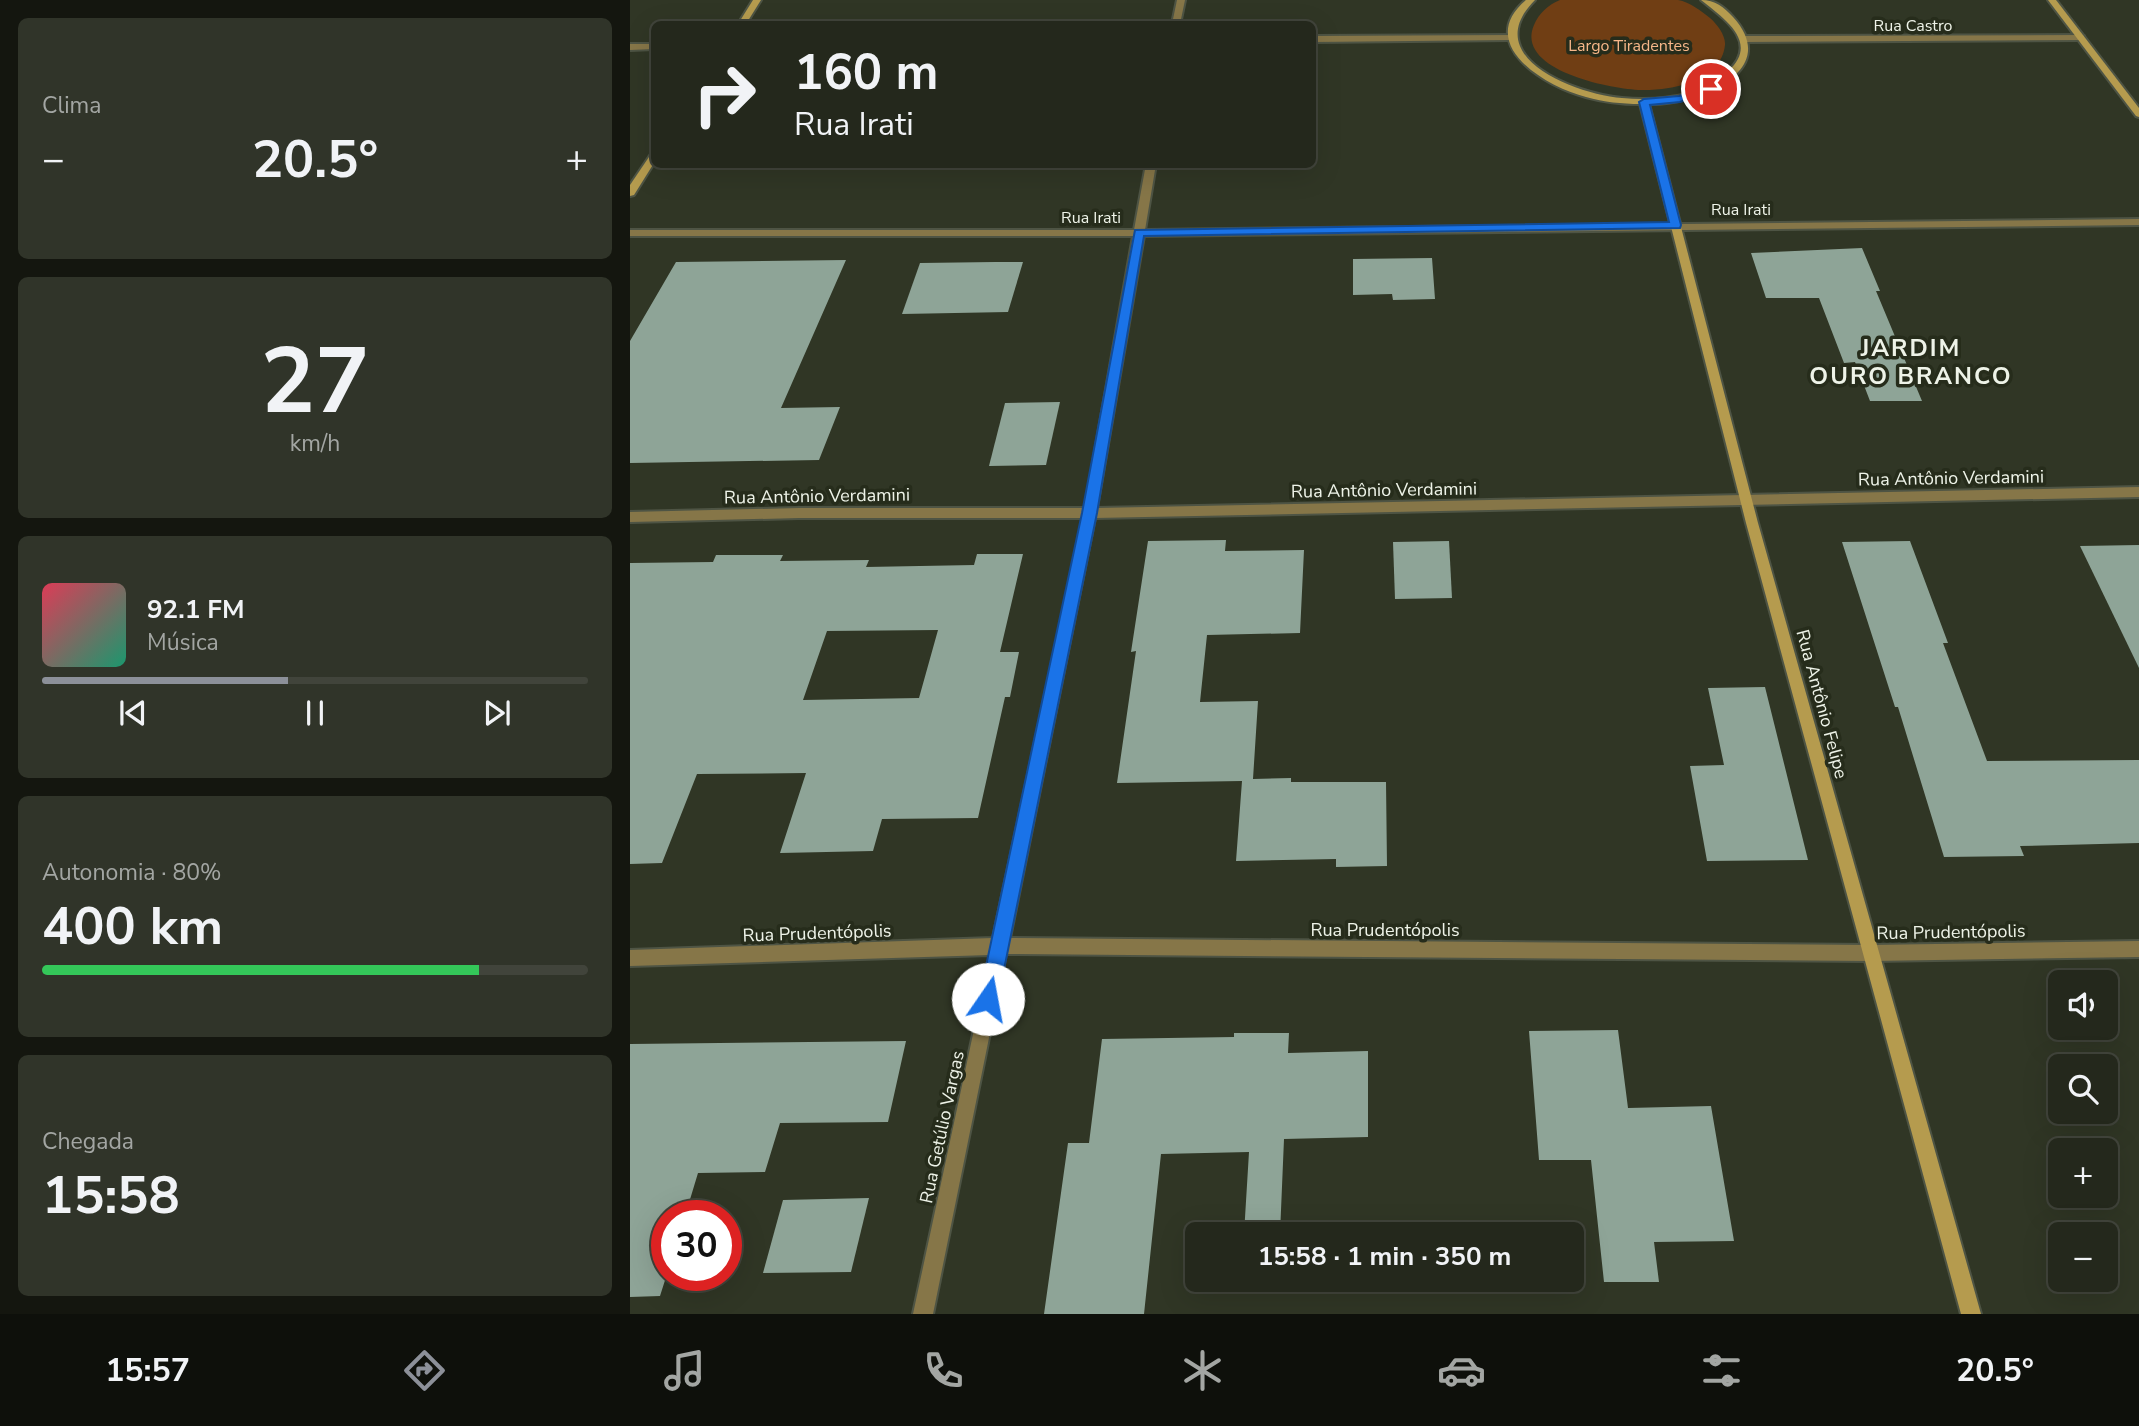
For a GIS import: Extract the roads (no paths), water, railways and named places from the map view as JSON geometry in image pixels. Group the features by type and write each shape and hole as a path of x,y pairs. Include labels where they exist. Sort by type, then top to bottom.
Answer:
{"street":[{"path":"743,21 757,0"},
{"path":"1177,21 1181,0"},
{"path":"1531,0 1514,18 1511,37 1520,57 1539,74 1569,89 1605,99 1644,102 1680,99 1711,89 1732,75 1744,58 1744,39 1732,19 1705,0"},
{"path":"2052,0 2139,114"},
{"path":"1316,39 1511,37"},
{"name":"Rua Castro","path":"1744,39 2081,38"},
{"path":"630,47 651,47"},
{"name":"Rua Antônio Felipe","path":"1644,102 1746,500 1971,1314"},
{"path":"630,193 651,161"},
{"name":"Rua Getúlio Vargas","path":"922,1314 1090,513 1150,168"},
{"name":"Rua Irati","path":"630,233 1139,233 2139,222"},
{"name":"Rua Antônio Verdamini","path":"630,517 799,513 1090,513 2139,492"},
{"name":"Rua Prudentópolis","path":"630,958 999,946 1871,953 2139,949"}],"district":[{"name":"JARDIM OURO BRANCO","path":"1911,362"}],"park label":[{"name":"Largo Tiradentes","path":"1629,45"}]}
